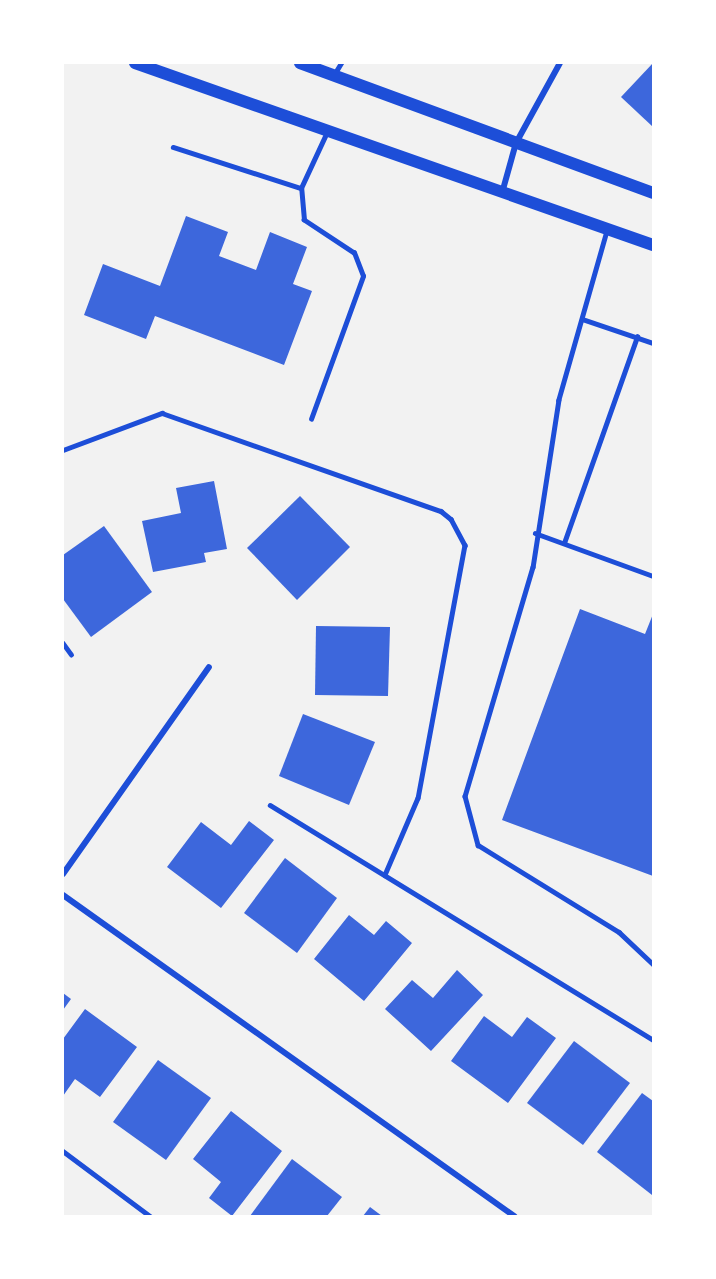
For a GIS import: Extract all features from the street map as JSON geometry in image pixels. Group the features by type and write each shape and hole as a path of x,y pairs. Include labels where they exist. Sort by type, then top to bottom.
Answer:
{"main road":[{"path":"135,63 502,195 653,245"},
{"path":"300,63 653,193"}],"street":[{"path":"502,195 516,143 560,63"},
{"path":"63,874 209,667"},
{"path":"63,895 514,1216"}],"lane":[{"path":"334,75 340,63"},
{"path":"311,419 363,276 354,253 304,220 301,188 327,132"},
{"path":"173,147 301,188"},
{"path":"607,230 560,400 535,533 533,567 465,796 478,845 618,932 653,964"},
{"path":"582,319 653,343"},
{"path":"564,543 637,337"},
{"path":"63,450 162,413 441,511 451,519 465,545 461,568 418,798 385,875"},
{"path":"535,533 653,576"},
{"path":"63,643 71,654"},
{"path":"270,805 653,1040"},
{"path":"63,1152 150,1216"}],"building":[{"path":"653,63 653,127 621,97"},
{"path":"186,216 228,232 219,256 256,270 270,232 307,247 293,284 312,291 284,365 155,316 146,339 84,315 103,264 160,286"},
{"path":"214,481 227,549 204,553 206,562 153,572 142,521 181,513 176,488"},
{"path":"300,496 350,547 297,600 247,548"},
{"path":"104,526 152,592 91,637 63,599 63,555"},
{"path":"580,609 645,634 653,614 653,876 502,820"},
{"path":"316,626 390,627 388,696 315,695"},
{"path":"303,714 375,742 349,805 279,776"},
{"path":"249,821 274,840 221,908 167,867 201,822 231,845"},
{"path":"285,858 337,898 297,953 244,913"},
{"path":"349,915 374,935 386,921 412,943 364,1001 314,959"},
{"path":"457,970 483,995 431,1051 385,1009 412,980 433,998"},
{"path":"63,993 71,999 63,1010"},
{"path":"85,1009 137,1047 100,1097 75,1079 63,1096 63,1039"},
{"path":"484,1016 512,1037 527,1017 556,1038 508,1103 451,1061"},
{"path":"574,1041 630,1083 583,1145 527,1103"},
{"path":"158,1060 211,1098 166,1160 113,1122"},
{"path":"642,1093 653,1101 652,1195 597,1152"},
{"path":"231,1111 282,1151 232,1216 209,1198 221,1182 193,1159"},
{"path":"292,1159 342,1197 327,1216 250,1216"},
{"path":"370,1207 382,1216 363,1216"}]}
